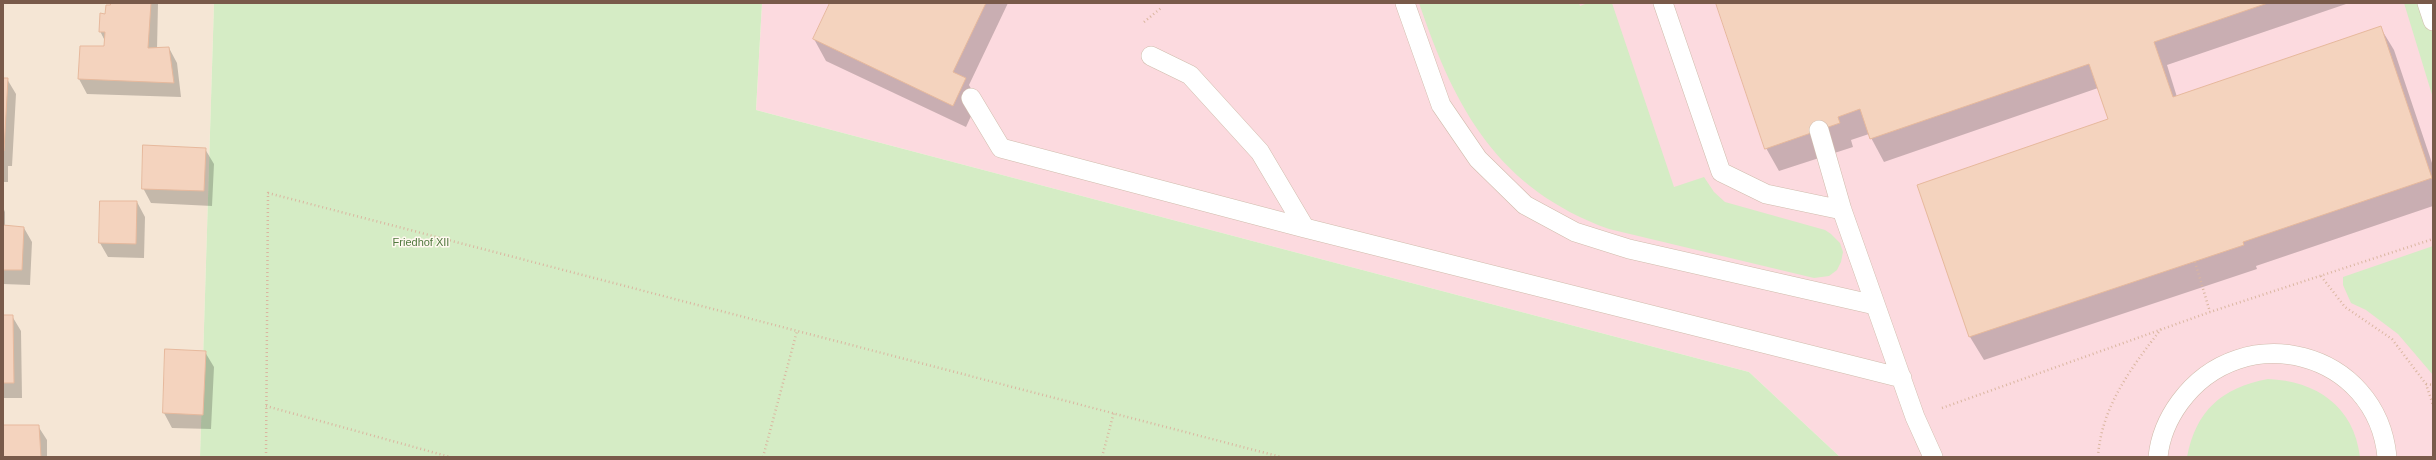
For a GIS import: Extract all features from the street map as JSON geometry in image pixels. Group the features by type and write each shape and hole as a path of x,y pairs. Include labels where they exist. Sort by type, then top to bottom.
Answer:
{"lane":[{"path":"1404,3 1441,105 1478,159 1525,204 1575,232 1629,249 1875,305"},
{"path":"1663,3 1721,172 1766,194 1842,210"},
{"path":"2427,3 2433,21"},
{"path":"1151,56 1190,75 1260,152 1305,228"},
{"path":"971,98 1001,148 1305,228 1902,378"},
{"path":"1819,130 1842,210 1875,305 1915,417 1933,457"},
{"path":"2158,457 2169,417 2192,385 2225,362 2264,352 2304,356 2340,373 2368,402 2385,438 2387,457"}],"path":[{"path":"1144,22 1161,8"},
{"path":"266,457 268,193 1114,412 1282,457"},
{"path":"1915,417 2210,312 2433,238"},
{"path":"2195,262 2210,312"},
{"path":"2321,276 2345,307 2392,338 2426,384 2433,405"},
{"path":"2098,457 2112,404 2128,373 2162,329"},
{"path":"763,457 797,331"},
{"path":"2426,384 2433,385"},
{"path":"266,406 450,457"},
{"path":"1102,457 1114,412"}],"shaded area":[{"path":"3,3 214,3 200,457 3,457"},
{"path":"762,3 2433,3 2433,457 1840,457 1749,372 756,110"}],"green space":[{"name":"Friedhof XII","path":"214,3 762,3 756,110 1749,372 1840,457 200,457"},
{"path":"1419,3 1579,3 1580,6 1588,3 1612,3 1674,187 1704,177 1714,192 1725,202 1825,230 1840,243 1843,252 1841,262 1837,270 1829,276 1814,278 1609,229 1570,212 1538,192 1510,168 1486,141 1466,111 1448,77"},
{"path":"2404,3 2433,3 2433,98"},
{"path":"2433,246 2433,375 2398,334 2366,310 2351,303 2343,285 2343,277"},
{"path":"2268,379 2302,385 2317,391 2330,400 2341,410 2350,424 2356,439 2360,457 2187,457 2191,441 2197,427 2204,414 2213,404 2237,389 2251,383"}],"building":[{"path":"111,3 151,3 148,48 169,47 174,83 78,79 80,46 104,46 105,32 99,32 100,13 105,14 106,5 110,5"},
{"path":"830,3 986,3 953,72 966,78 953,106 813,39"},
{"path":"1716,3 2268,3 2154,42 2173,97 2381,26 2432,178 2243,242 2244,245 1969,337 1917,185 2108,119 2089,64 1870,139 1860,109 1838,117 1840,123 1765,149"},
{"path":"3,78 8,78 4,151 3,151"},
{"path":"143,145 206,148 204,191 142,189"},
{"path":"100,201 137,201 136,244 99,243"},
{"path":"3,225 24,227 22,270 3,270"},
{"path":"3,315 13,315 14,383 3,383"},
{"path":"165,349 206,351 203,415 163,413"},
{"path":"3,425 39,425 41,457 3,457"}]}
